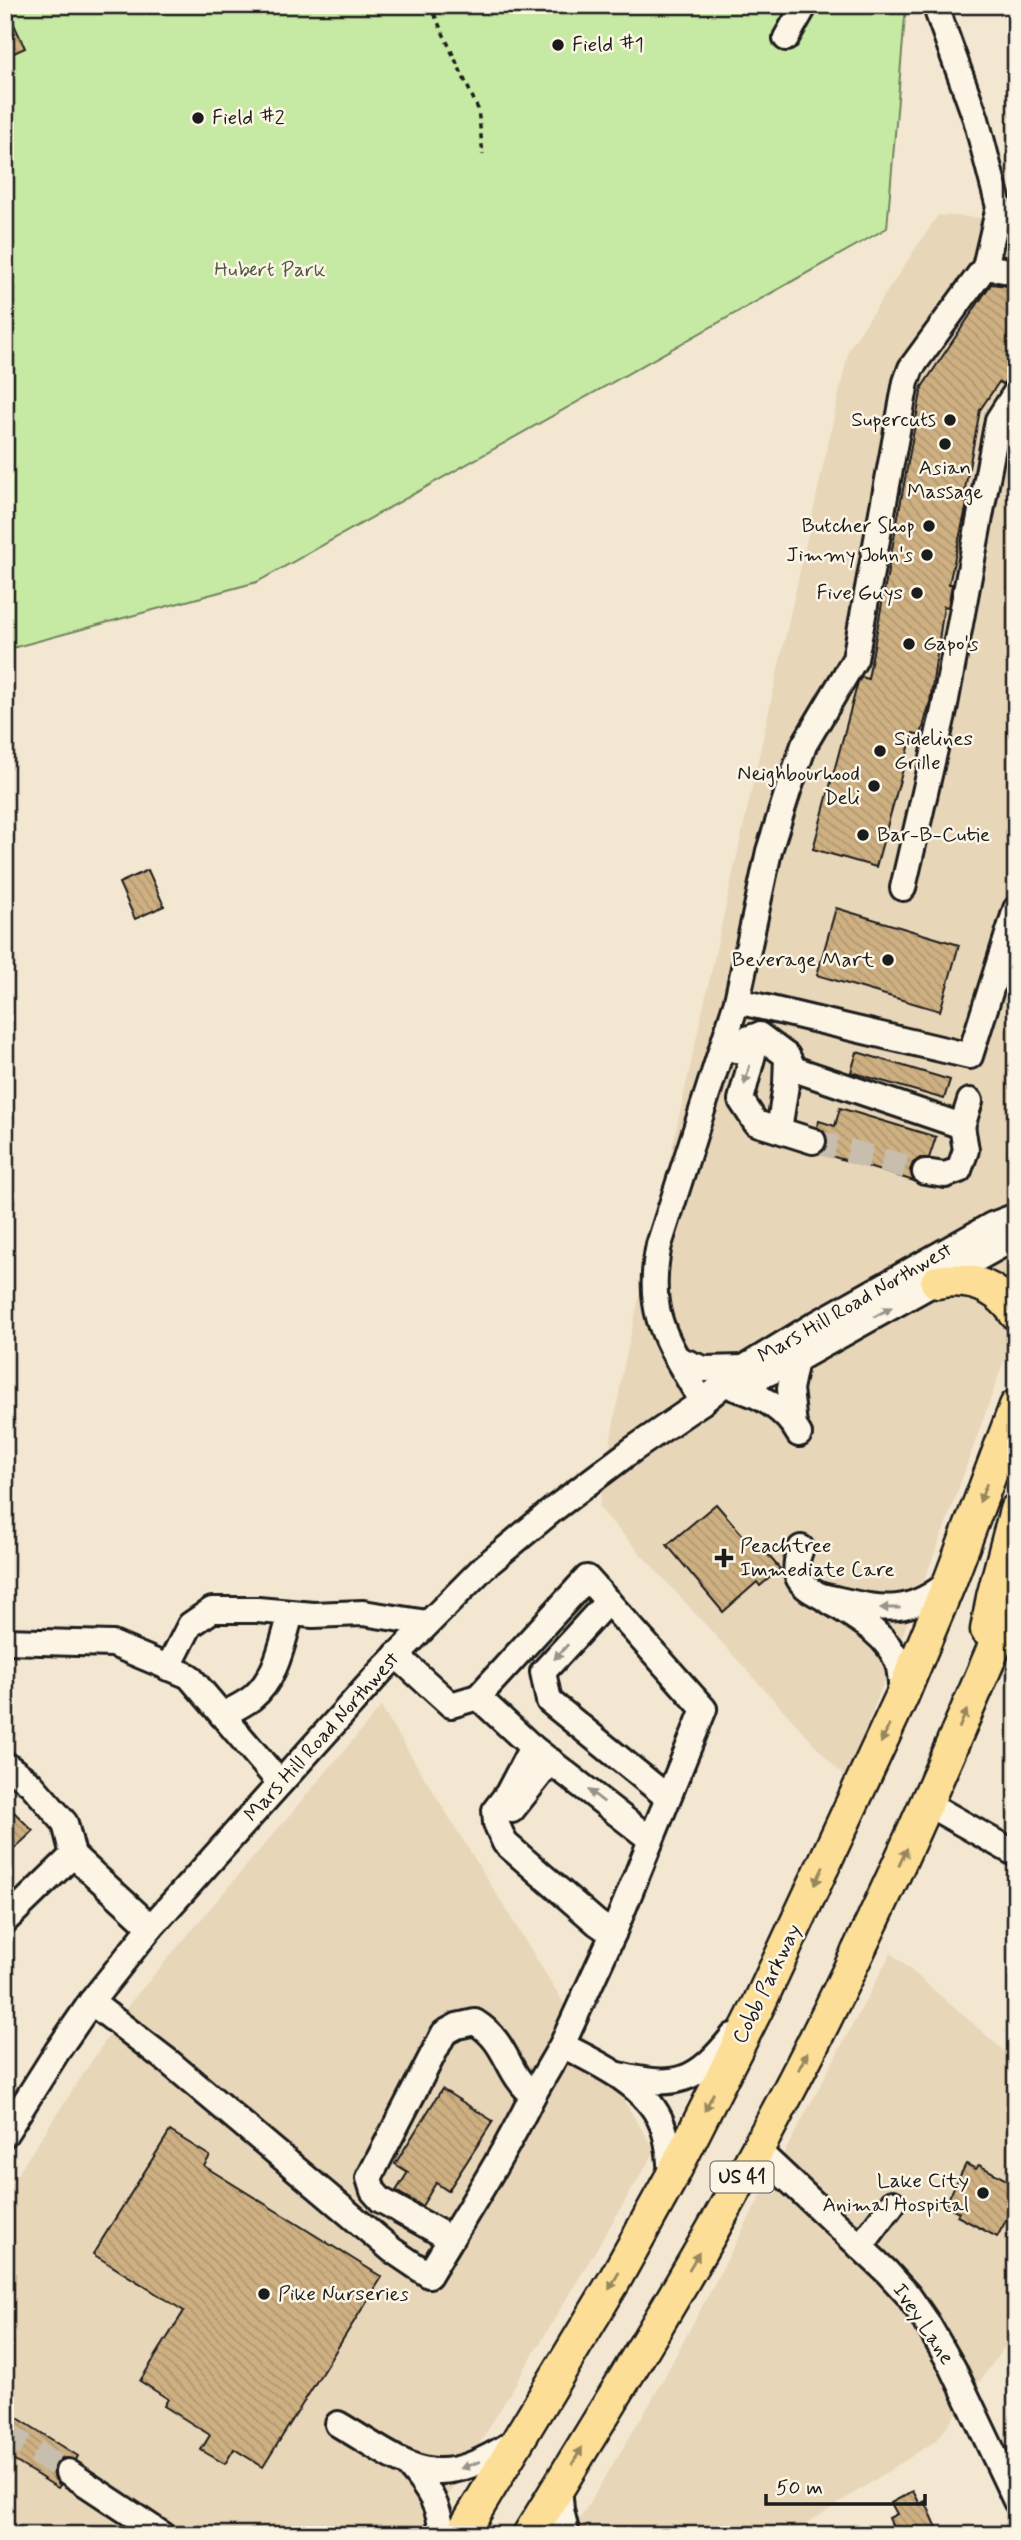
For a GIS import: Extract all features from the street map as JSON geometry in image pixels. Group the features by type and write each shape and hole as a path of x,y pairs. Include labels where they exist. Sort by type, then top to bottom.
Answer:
{"main road":[{"path":"937,1282 964,1280 980,1284 1002,1296 1016,1314"},
{"name":"Cobb Parkway","path":"461,2535 614,2281 671,2178 757,2008 902,1696 950,1581 1016,1406"},
{"path":"985,1670 993,1597 1016,1510"},
{"name":"US 41","path":"529,2535 662,2316 757,2150 875,1918 928,1804 1016,1596"}],"street":[{"path":"786,38 805,5"},
{"path":"702,1402 660,1325 654,1302 653,1273 659,1245 737,1001 769,850 796,768 804,745 855,659 906,382 911,368 985,267 999,207 976,119 937,5"},
{"path":"985,267 1016,272"},
{"path":"903,888 944,710 998,420 1016,392"},
{"path":"737,1001 970,1056 1015,909"},
{"path":"723,1047 759,1035 787,1056 794,1069 962,1126"},
{"path":"723,1047 753,1054 741,1100 757,1124 813,1140"},
{"path":"779,1130 786,1085 787,1056"},
{"path":"925,1172 945,1175 959,1170 966,1150 962,1126 970,1101"},
{"name":"Mars Hill Road Northwest","path":"5,2134 91,2003 151,1927 396,1655 484,1567 555,1508 632,1450 816,1324 980,1232 1016,1216"},
{"name":"Mars Hill Road Northwest","path":"739,1378 796,1360 1016,1237"},
{"path":"678,1359 739,1378 796,1429 790,1389 796,1360"},
{"path":"802,1548 797,1560 797,1576 807,1590 867,1626 886,1644 897,1662 902,1696"},
{"path":"91,2003 169,2062 392,2250 429,2275 562,2045 605,1928 650,1839 704,1709 587,1578 478,1697 451,1704 396,1655"},
{"path":"821,1597 889,1609 916,1603 950,1581"},
{"path":"608,1601 543,1672 549,1701 667,1797"},
{"path":"168,1668 190,1626 212,1610 313,1615 363,1613 427,1623"},
{"path":"222,1715 250,1700 261,1689 275,1667 291,1614"},
{"path":"985,1670 1016,1639"},
{"path":"5,1641 113,1644 189,1676 280,1783"},
{"path":"478,1697 542,1754 650,1839"},
{"path":"542,1754 495,1810 496,1823 505,1843 605,1928"},
{"path":"5,1764 31,1784 65,1823 73,1856 151,1927"},
{"path":"928,1804 1016,1854"},
{"path":"5,1921 73,1856"},
{"path":"562,2045 619,2075 645,2082 669,2083 690,2077 713,2060 757,2008"},
{"path":"451,2239 381,2200 369,2183 369,2178 444,2033 457,2026 475,2022 490,2031 521,2084 533,2095"},
{"path":"619,2075 654,2107 663,2125 669,2148 671,2178"},
{"name":"Ivey Lane","path":"757,2150 908,2295 926,2320 953,2368 1016,2501"},
{"path":"860,2247 894,2203"},
{"path":"338,2424 410,2467 435,2503 442,2535"},
{"path":"410,2467 446,2472 462,2469 490,2457 523,2435"},
{"path":"68,2472 163,2535"},
{"path":"559,2486 567,2535"}],"path":[{"path":"430,5 478,109 484,155"}],"shaded area":[{"path":"938,215 1016,220 1016,1327 943,1532 846,1779 599,1508 623,1370 849,349"},
{"path":"381,1707 655,2151 425,2535 5,2535 5,2193 130,2003"},
{"path":"891,1953 1016,2061 1016,2331 937,2440 789,2535 570,2535 652,2400"}],"green space":[{"name":"Hubert Park","path":"5,5 906,5 887,228 257,582 5,650"}],"building":[{"path":"5,5 25,48 5,57"},
{"path":"991,284 1016,287 1016,366 1003,384 999,382 980,410 964,494 969,495 949,584 952,584 948,607 944,606 930,702 921,735 913,733 876,867 813,849 858,682 862,677 868,679 922,387"},
{"path":"148,870 164,906 135,919 119,883"},
{"name":"Beverage Mart","path":"836,908 959,945 940,1011 817,975"},
{"path":"857,1052 950,1080 944,1099 851,1072"},
{"path":"840,1108 936,1137 929,1158 920,1158 913,1163 910,1170 914,1181 821,1153 827,1146 828,1138 817,1127 819,1121 835,1126"},
{"name":"Peachtree Immediate Care","path":"716,1504 752,1546 757,1542 780,1569 760,1586 757,1582 723,1612 667,1545"},
{"path":"5,1803 33,1831 5,1858"},
{"path":"442,2089 493,2121 448,2191 436,2183 422,2206 396,2191 408,2172 395,2164"},
{"name":"Pike Nurseries","path":"170,2131 210,2156 204,2166 382,2277 263,2467 234,2449 225,2464 201,2450 210,2435 164,2406 168,2399 140,2381 184,2311 93,2254"},
{"name":"Lake City Animal Hospital","path":"966,2164 976,2169 979,2165 1016,2185 1016,2202 997,2237 957,2216 959,2212 945,2205"},
{"path":"5,2410 78,2456 76,2460 62,2458 55,2464 53,2472 60,2485 58,2488 5,2455"},
{"path":"913,2491 920,2504 925,2501 938,2530 926,2535 896,2535 889,2518 897,2514 891,2503"}],"tunnel":[{"path":"813,1141 925,1172"},
{"path":"5,2433 68,2472"}],"place":[{"name":"Field #1","path":"558,45"},
{"name":"Field #2","path":"198,118"},
{"name":"Supercuts","path":"950,420"},
{"name":"Asian Massage","path":"945,444"},
{"name":"Butcher Shop","path":"929,526"},
{"name":"Jimmy John's","path":"927,555"},
{"name":"Five Guys","path":"917,593"},
{"name":"Gapo's","path":"909,644"},
{"name":"Sidelines Grille","path":"880,751"},
{"name":"Neighbourhood Deli","path":"874,786"},
{"name":"Bar-B-Cutie","path":"863,835"},
{"name":"Beverage Mart","path":"888,960"},
{"name":"Peachtree Immediate Care","path":"724,1558"},
{"name":"Lake City Animal Hospital","path":"983,2193"},
{"name":"Pike Nurseries","path":"264,2294"}]}
